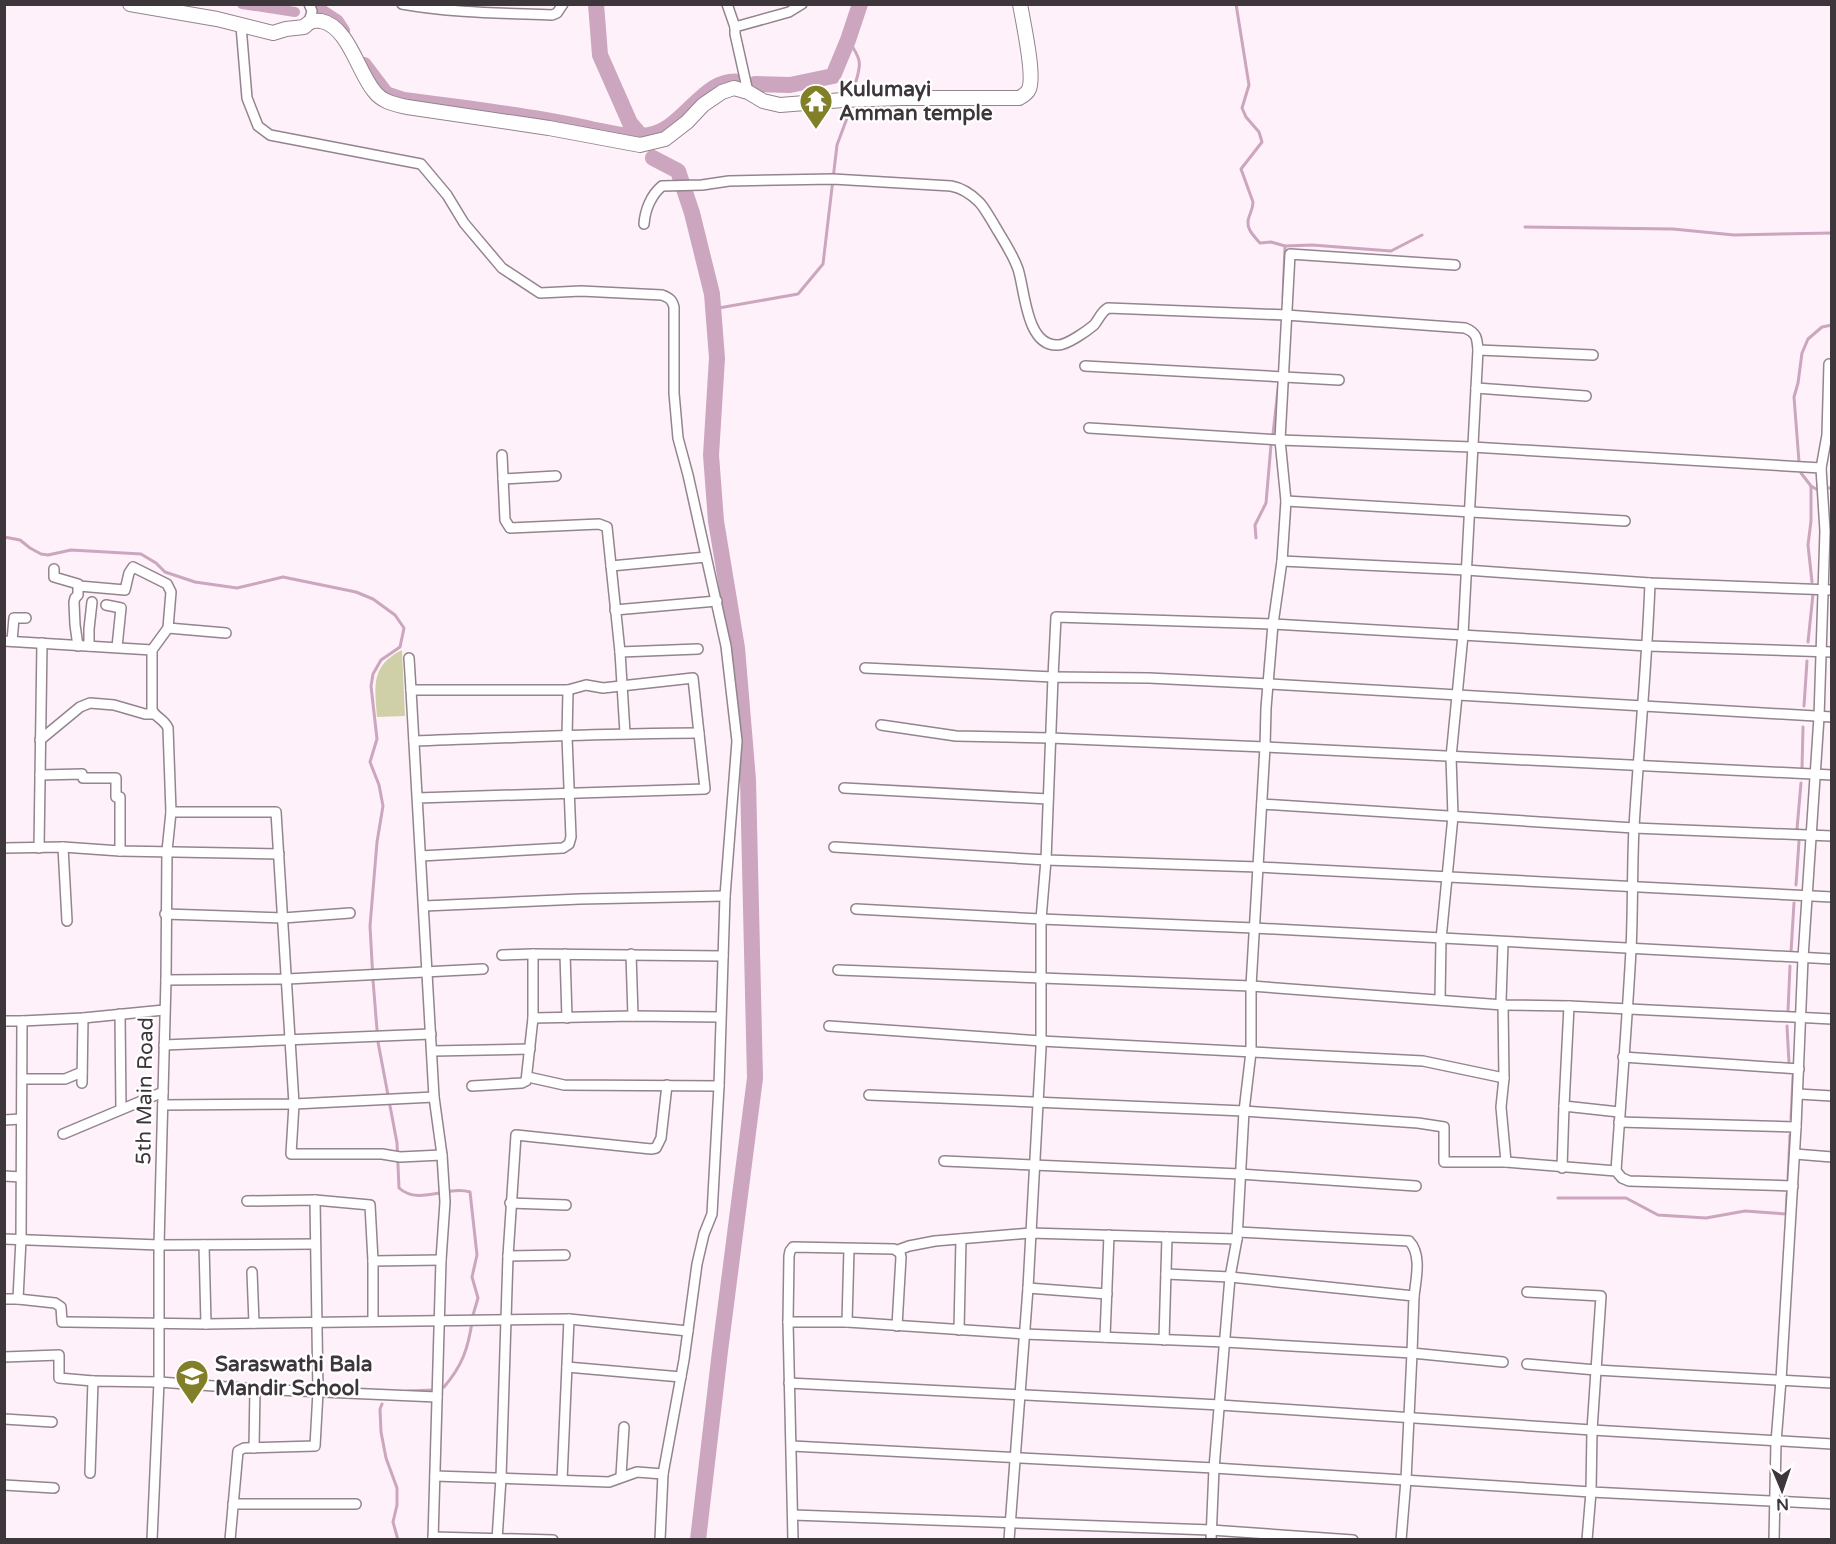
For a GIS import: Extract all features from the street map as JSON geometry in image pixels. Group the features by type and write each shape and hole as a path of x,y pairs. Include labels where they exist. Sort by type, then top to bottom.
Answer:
{"street":[{"path":"130,4 217,19 273,33 286,28 304,27 309,22 312,11 309,4"},
{"path":"402,4 432,10 552,15 557,13 562,4"},
{"path":"727,4 735,27 748,92"},
{"path":"735,27 789,12 802,4"},
{"path":"309,22 324,22 331,24 337,30 375,93 388,102 640,145 665,139 703,105 722,92 734,88 748,92 763,101 780,105 891,99 1019,98 1029,90 1031,82 1020,4"},
{"path":"241,26 247,98 258,126 270,135 421,164 447,195 464,223 502,268 540,293 581,291 662,295 669,298 674,307 674,393 678,438 726,646 737,741 725,896 712,1214 704,1234 697,1264 681,1377 663,1474 660,1539"},
{"path":"644,224 644,215 657,190 662,186 702,185 729,181 833,179 951,186 961,188 980,202 1011,252 1019,271 1028,315 1038,336 1047,343 1058,345 1070,342 1093,325 1103,310 1108,308 1286,315 1465,328 1472,331 1477,338 1478,350 1463,635 1451,757 1453,816 1441,939 1440,999"},
{"path":"1211,1535 1224,1342 1230,1277 1238,1236 1244,1111 1251,1052 1251,986 1266,708 1286,501 1280,440 1290,254 1455,265"},
{"path":"1478,350 1593,355"},
{"path":"1773,1539 1776,1442 1795,1154 1803,958 1819,717 1821,651 1827,590 1828,531 1821,468 1829,435 1829,364"},
{"path":"1085,366 1339,380"},
{"path":"1476,388 1586,396"},
{"path":"1089,428 1280,440 1472,447 1821,468"},
{"path":"502,455 505,520 510,528 604,525 607,527 620,652 625,733"},
{"path":"503,479 556,476"},
{"path":"1821,481 1832,482"},
{"path":"1286,501 1625,521"},
{"path":"611,566 706,557"},
{"path":"1282,561 1466,570 1650,583 1827,590"},
{"path":"26,618 14,618 8,641 152,650 168,628 171,591 167,584 133,567 129,573 125,590 79,586 76,582 54,577 54,569"},
{"path":"1650,583 1648,646 1634,828 1631,947 1616,1171 1622,1178 1629,1181 1793,1186"},
{"path":"78,645 74,602 79,586"},
{"path":"615,610 717,601"},
{"path":"89,646 92,602"},
{"path":"106,605 121,608 117,647"},
{"path":"1009,1539 1028,1288 1038,1103 1041,1041 1041,920 1046,860 1056,617 1273,624 1648,646 1832,652"},
{"path":"168,628 226,633"},
{"path":"39,848 42,643"},
{"path":"620,652 698,649"},
{"name":"5th Main Road","path":"152,650 152,710 168,728 171,812 166,851 166,980 159,1245 159,1382 152,1539"},
{"path":"409,658 434,1097 442,1155 445,1202 441,1260 433,1538 553,1539"},
{"path":"865,668 1269,684 1832,717"},
{"path":"411,690 568,690 586,685 603,688 693,678 705,789 417,798"},
{"path":"421,856 563,848 569,844 571,837 567,737 568,690"},
{"path":"40,740 80,707 90,703 114,705 145,714 154,714"},
{"path":"881,725 956,736 1265,747 1832,776"},
{"path":"414,741 625,733 699,733"},
{"path":"40,775 82,774 83,778 116,778 116,796 120,797 120,851"},
{"path":"844,788 1048,799"},
{"path":"1262,804 1634,828 1832,836"},
{"path":"171,812 276,812 294,1104 291,1154 382,1154 400,1157 442,1155"},
{"path":"4,848 63,847 120,851 279,854"},
{"path":"63,847 67,921"},
{"path":"834,847 1046,860 1258,867 1832,897"},
{"path":"424,906 580,898 725,896"},
{"path":"856,909 1832,959"},
{"path":"165,914 283,918 350,913"},
{"path":"1503,942 1501,1001 1503,1005 1504,1078 1501,1107 1506,1162"},
{"path":"472,1086 522,1083 528,1077 533,1018 533,954"},
{"path":"565,954 567,1018"},
{"path":"632,954 633,1016"},
{"path":"502,955 723,956"},
{"path":"166,980 287,979 483,969"},
{"path":"838,970 1251,986 1503,1005 1627,1008 1832,1019"},
{"path":"1562,1168 1569,1006"},
{"path":"4,1021 83,1018 164,1010"},
{"path":"120,1014 121,1109"},
{"path":"533,1018 720,1017"},
{"path":"82,1083 83,1018"},
{"path":"18,1299 21,1239 22,1021"},
{"path":"829,1026 1041,1041 1423,1061 1504,1078"},
{"path":"164,1045 431,1034"},
{"path":"433,1051 530,1049"},
{"path":"1623,1057 1799,1069"},
{"path":"22,1079 65,1079 82,1072"},
{"path":"528,1077 564,1085 719,1086"},
{"path":"497,1538 510,1203 516,1135 656,1148 661,1138 667,1085"},
{"path":"63,1134 163,1092"},
{"path":"1798,1094 1832,1096"},
{"path":"869,1095 1244,1111 1418,1123 1444,1127 1444,1161 1506,1162 1616,1171"},
{"path":"163,1105 294,1104 434,1097"},
{"path":"1564,1106 1619,1117 1796,1127"},
{"path":"4,1120 21,1119"},
{"path":"1795,1154 1832,1157"},
{"path":"944,1161 1240,1174 1416,1186"},
{"path":"4,1176 21,1176"},
{"path":"230,1539 238,1451 244,1448 315,1446 318,1392 315,1200"},
{"path":"246,1201 315,1200 370,1205 373,1320"},
{"path":"510,1203 566,1205"},
{"path":"793,1539 788,1322 790,1251 793,1247 898,1250 935,1241 1030,1233 1409,1241 1415,1247 1417,1258 1401,1539"},
{"path":"1105,1337 1109,1235"},
{"path":"1164,1340 1167,1237"},
{"path":"4,1239 159,1245 315,1244"},
{"path":"959,1330 961,1239"},
{"path":"204,1245 206,1324"},
{"path":"848,1322 849,1249"},
{"path":"897,1326 901,1257 898,1250"},
{"path":"508,1256 565,1255"},
{"path":"373,1261 441,1260"},
{"path":"252,1272 254,1323"},
{"path":"1166,1274 1230,1277 1414,1296"},
{"path":"1028,1288 1107,1294"},
{"path":"1527,1292 1601,1296 1587,1539"},
{"path":"4,1299 55,1302 61,1307 62,1322 206,1324 569,1319 688,1331"},
{"path":"562,1480 569,1319"},
{"path":"788,1322 848,1322 1024,1334 1224,1342 1412,1353 1503,1362"},
{"path":"4,1357 59,1355 59,1378 437,1397"},
{"path":"1527,1364 1832,1383"},
{"path":"567,1367 681,1377"},
{"path":"90,1473 93,1381"},
{"path":"789,1383 1220,1405 1832,1444"},
{"path":"254,1448 255,1389"},
{"path":"4,1419 52,1422"},
{"path":"621,1476 624,1428"},
{"path":"792,1446 1832,1504"},
{"path":"435,1476 609,1482 637,1472 663,1474"},
{"path":"4,1485 54,1488"},
{"path":"233,1503 356,1504"},
{"path":"793,1515 1211,1535 1353,1539"}],"green space":[{"path":"402,650 405,716 377,717 377,678 384,663"}],"waterway":[{"path":"242,4 295,12"},
{"path":"596,4 600,55 630,123 641,136"},
{"path":"755,84 790,85 833,76 860,4"},
{"path":"1236,4 1249,85 1242,108 1246,117 1259,132 1262,142 1241,169 1253,202 1248,221 1252,234 1260,243 1391,251 1422,235"},
{"path":"316,9 336,22 342,31"},
{"path":"848,40 857,54 860,65 853,92"},
{"path":"364,65 386,94 404,100 527,117 636,136 662,131 716,86 728,82 741,82"},
{"path":"713,309 798,294 823,264 837,145 850,110"},
{"path":"653,158 678,171 692,213 712,294 717,358 711,455 716,521 737,648 748,780 755,1078 698,1540"},
{"path":"1525,227 1673,229 1734,235 1832,233"},
{"path":"1283,298 1285,246"},
{"path":"1799,462 1794,397 1802,353 1808,339 1822,327 1832,325"},
{"path":"1273,434 1279,380"},
{"path":"1256,538 1255,525 1266,503 1271,445"},
{"path":"1801,473 1816,489"},
{"path":"1811,486 1808,545 1812,582"},
{"path":"4,537 20,540 41,554 48,555 71,550 141,554 165,572 195,582 237,588 283,577 356,592 373,599 395,615 404,628 400,647 381,660 373,674 371,686 377,739 370,762 379,785 383,806 377,842 370,926 378,1042 397,1143 399,1188 415,1195 452,1191 470,1192 477,1255 472,1277 478,1298 473,1315"},
{"path":"1808,642 1813,594"},
{"path":"1804,706 1807,661"},
{"path":"1802,769 1803,727"},
{"path":"1797,829 1801,783"},
{"path":"1796,885 1799,841"},
{"path":"1791,952 1794,903"},
{"path":"1788,1011 1790,966"},
{"path":"1787,1026 1789,1063"},
{"path":"1791,1119 1793,1076"},
{"path":"1788,1178 1790,1135"},
{"path":"1558,1198 1626,1198 1658,1215 1706,1218 1745,1211 1786,1214 1787,1194"},
{"path":"444,1387 463,1357 472,1322"},
{"path":"408,1391 434,1390"},
{"path":"382,1404 380,1409 381,1432 386,1458 397,1488 397,1505 393,1522 398,1540"}],"place":[{"name":"Kulumayi Amman temple","path":"816,130"},
{"name":"Saraswathi Bala Mandir School","path":"192,1405"}]}
